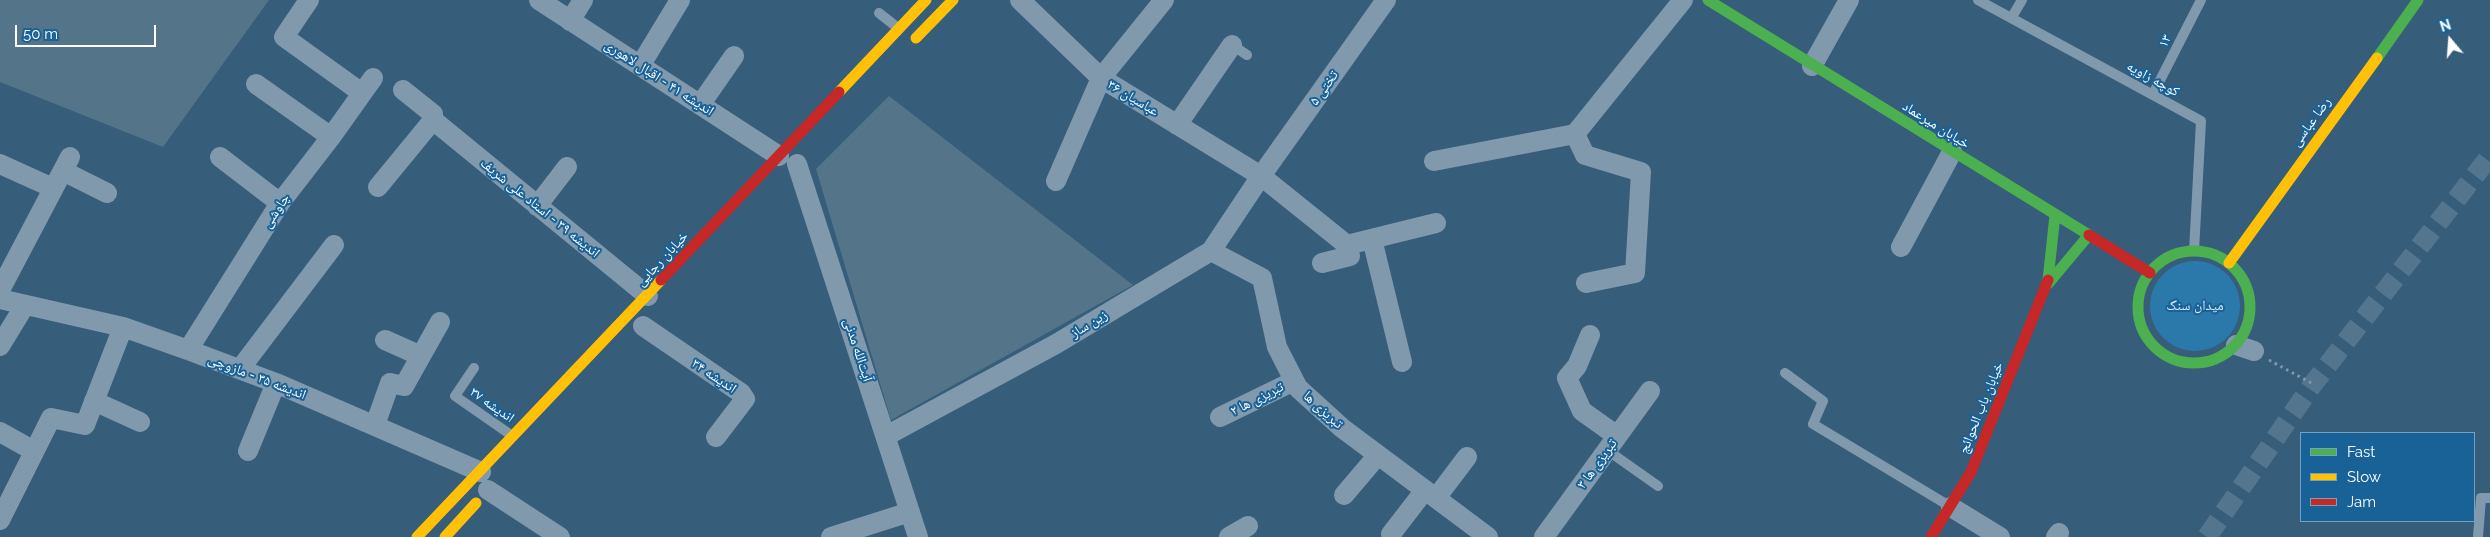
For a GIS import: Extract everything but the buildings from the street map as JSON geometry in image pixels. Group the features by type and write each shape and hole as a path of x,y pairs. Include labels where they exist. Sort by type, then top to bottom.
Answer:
{"street":[{"name":"چاوشی","path":"188,350 280,203 331,137 367,85 284,37 309,0"},
{"name":"اندیشه ۴۱ - اقبال لاهوری","path":"539,0 700,105 792,162"},
{"path":"570,21 583,0"},
{"path":"640,66 680,0"},
{"name":"خیابان رجایی","path":"445,537 488,482 514,437 648,296 792,162 899,29 926,0"},
{"path":"905,50 952,0"},
{"name":"عباسیان ۳۶","path":"1020,0 1100,78 1261,176 1347,245"},
{"path":"1056,181 1100,78 1164,0"},
{"name":"تختی ۵","path":"1261,176 1386,0"},
{"path":"1434,161 1575,134 1684,0"},
{"name":"خیابان میرعماد","path":"1708,0 1812,66 2150,273"},
{"path":"1812,66 1849,0"},
{"name":"رضا عباسی","path":"2229,262 2418,0"},
{"path":"1176,125 1240,50"},
{"path":"700,105 734,56"},
{"path":"256,84 331,137"},
{"name":"اندیشه ۳۹ - استاد علی شریف","path":"403,90 433,114 432,120 648,296"},
{"path":"378,187 432,120"},
{"path":"1575,134 1585,155 1641,172 1635,273 1586,283"},
{"path":"1901,247 1952,152"},
{"path":"220,157 280,203"},
{"name":"آیت‌الله مدنی","path":"792,162 886,436 918,537"},
{"path":"0,164 62,172 107,193"},
{"path":"537,206 567,167"},
{"path":"0,290 62,172"},
{"name":"زین ساز","path":"886,436 1056,344 1211,251 1261,176"},
{"path":"2048,284 2055,215"},
{"path":"1322,263 1350,256 1347,245 1436,223"},
{"path":"2048,284 2088,236"},
{"path":"1372,239 1402,362"},
{"path":"240,369 334,245"},
{"name":"تبریزی ها","path":"1211,251 1262,278 1277,347 1298,388 1342,428 1488,537"},
{"path":"2194,251 2212,254 2229,262 2241,276 2249,293 2251,312 2246,329 2245,348 2202,363 2184,362 2166,356 2151,344 2142,327 2138,308 2141,290 2150,273 2162,261 2177,254 2194,251"},
{"name":"خیابان باب الحوائج","path":"1931,537 1971,472 2048,284"},
{"name":"اندیشه ۳۵ - مازوچی","path":"0,299 123,326 276,383 375,425 488,482 560,537"},
{"path":"0,346 25,305"},
{"path":"375,425 390,383 404,386 440,322"},
{"path":"0,520 51,418 85,425 123,326"},
{"name":"اندیشه ۳۴","path":"643,326 740,393 744,399 741,406 716,437"},
{"path":"1590,335 1577,366 1567,378 1582,411 1612,443"},
{"path":"385,340 421,356"},
{"name":"تبریزی ها ۲","path":"1220,417 1294,380"},
{"path":"248,451 276,383"},
{"name":"تبریزی ها ۳","path":"1544,537 1650,391"},
{"path":"94,401 140,422"},
{"path":"0,432 34,451"},
{"path":"1344,495 1378,455"},
{"path":"1391,534 1467,457"},
{"name":"خیابان رجایی","path":"417,537 488,482"},
{"path":"1951,507 2000,537"},
{"path":"831,537 910,512"},
{"path":"1229,537 1248,526"}],"lane":[{"name":"کوچه زاویه","path":"1978,0 2201,121 2194,251"},
{"path":"2012,17 2022,0"},
{"name":"۱۳","path":"2153,94 2201,0"},
{"path":"880,13 899,29"},
{"name":"اندیشه ۳۷","path":"474,368 454,396 514,437"},
{"path":"1785,373 1823,400 1812,424 1951,507"},
{"path":"1612,443 1658,486"},
{"path":"2478,537 2481,498 2490,498"}],"path":[{"path":"2245,348 2313,384"}],"green space":[{"name":"میدان سنگ","path":"2186,261 2204,261 2220,268 2233,281 2240,297 2240,315 2233,331 2220,344 2204,351 2186,351 2170,344 2157,331 2150,315 2150,297 2157,281 2170,268"}],"tunnel":[{"path":"2207,537 2313,384 2490,156"}],"traffic: fast":[{"path":"1708,0 2089,235"},
{"path":"2377,58 2418,0"},
{"path":"2048,280 2055,215"},
{"path":"2048,284 2088,236"},
{"path":"2194,251 2215,255 2233,268 2246,286 2250,307 2246,328 2233,346 2215,359 2194,363 2173,359 2155,346 2142,328 2138,307 2142,286 2155,268 2173,255 2194,251"}],"traffic: slow":[{"path":"839,92 926,0"},
{"path":"916,38 953,0"},
{"path":"2229,263 2377,58"},
{"path":"417,537 661,280"},
{"path":"445,537 476,503"}],"traffic: jam":[{"path":"661,280 839,92"},
{"path":"2089,235 2150,273"},
{"path":"1931,537 1971,472 2048,280"}]}
